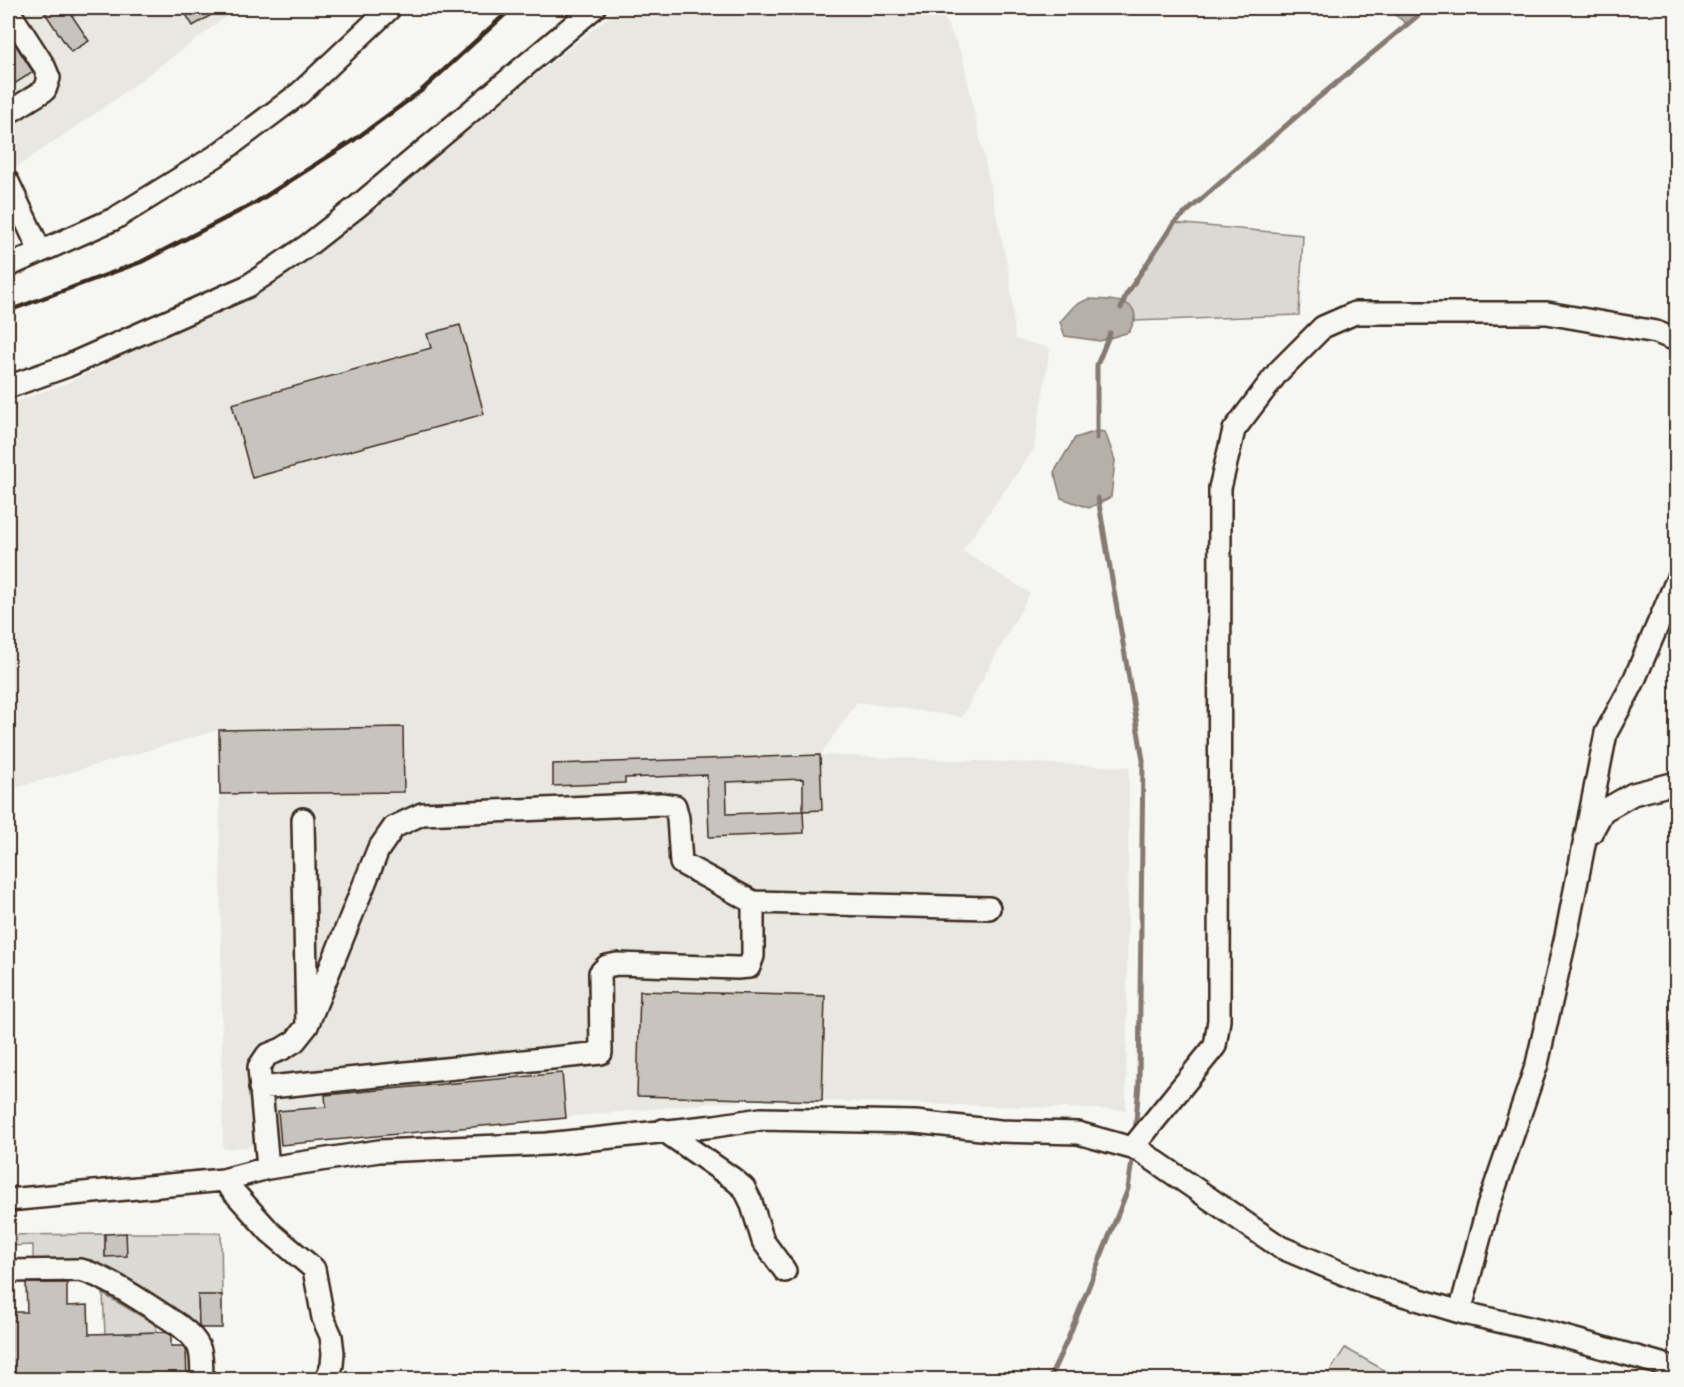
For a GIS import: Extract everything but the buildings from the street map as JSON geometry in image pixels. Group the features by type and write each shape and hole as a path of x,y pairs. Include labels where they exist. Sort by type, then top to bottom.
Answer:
{"street":[{"path":"8,266 114,219 216,156 300,93 390,8"},
{"path":"8,387 67,366 248,286 307,246 358,206 594,8"},
{"path":"8,10 44,66 49,78 45,90 8,113"},
{"path":"8,182 40,251"},
{"path":"1133,1147 1215,1046 1219,1008 1220,488 1234,430 1278,372 1323,327 1355,313 1547,313 1656,332 1677,340"},
{"path":"1460,1312 1487,1210 1537,1064 1566,936 1606,733 1632,685 1677,582"},
{"path":"1582,850 1603,811 1633,794 1677,783"},
{"path":"268,1168 259,1067 267,1055 295,1041 306,1026 378,850 394,827 422,814 661,804 675,807 678,818 681,863 753,902 989,908"},
{"path":"303,819 306,1026"},
{"path":"260,1088 601,1053 600,974 607,966 616,964 749,967 753,956 753,902"},
{"path":"8,1200 223,1180 268,1168 379,1151 547,1144 761,1119 915,1122 1000,1131 1078,1133 1133,1147 1280,1247 1373,1286 1460,1312 1554,1334 1677,1368"},
{"path":"663,1130 744,1188 751,1202 763,1241 785,1271"},
{"path":"223,1180 270,1232 314,1269 323,1317 331,1336 333,1353 332,1365 326,1380"},
{"path":"8,1271 79,1270 89,1271 103,1278 180,1326 198,1342 202,1380"}],"shaded area":[{"path":"8,8 238,8 106,106 8,173"},
{"path":"619,8 939,8 962,55 1010,278 1015,339 1050,348 1034,449 962,551 1030,593 962,717 857,702 820,755 1129,767 1126,1110 757,1099 223,1149 219,730 8,790 8,404 67,383 269,286 417,172"},
{"path":"1386,8 1427,8 1407,24"},
{"path":"1174,223 1303,235 1299,315 1135,321 1132,310 1123,302"},
{"path":"1088,299 1116,301 1131,307 1134,321 1129,332 1100,341 1065,336 1060,322 1074,306"},
{"path":"1097,431 1105,432 1115,460 1111,497 1089,508 1061,498 1054,472 1075,438"},
{"path":"126,1233 221,1233 222,1295 198,1295 199,1328 92,1260 33,1261 33,1245 8,1246 8,1235 105,1234 105,1256 126,1256"},
{"path":"103,1294 153,1323 156,1332 105,1334"},
{"path":"1345,1348 1400,1379 1325,1379"}],"waterway":[{"path":"1121,308 1126,295 1174,223 1312,103 1427,8"},
{"path":"1097,438 1097,365 1110,333"},
{"path":"1098,498 1143,760 1139,1083 1135,1133"},
{"path":"1049,1380 1128,1189 1133,1154"}],"railway":[{"path":"8,311 141,262 255,203 354,140 421,91 512,8"}]}
